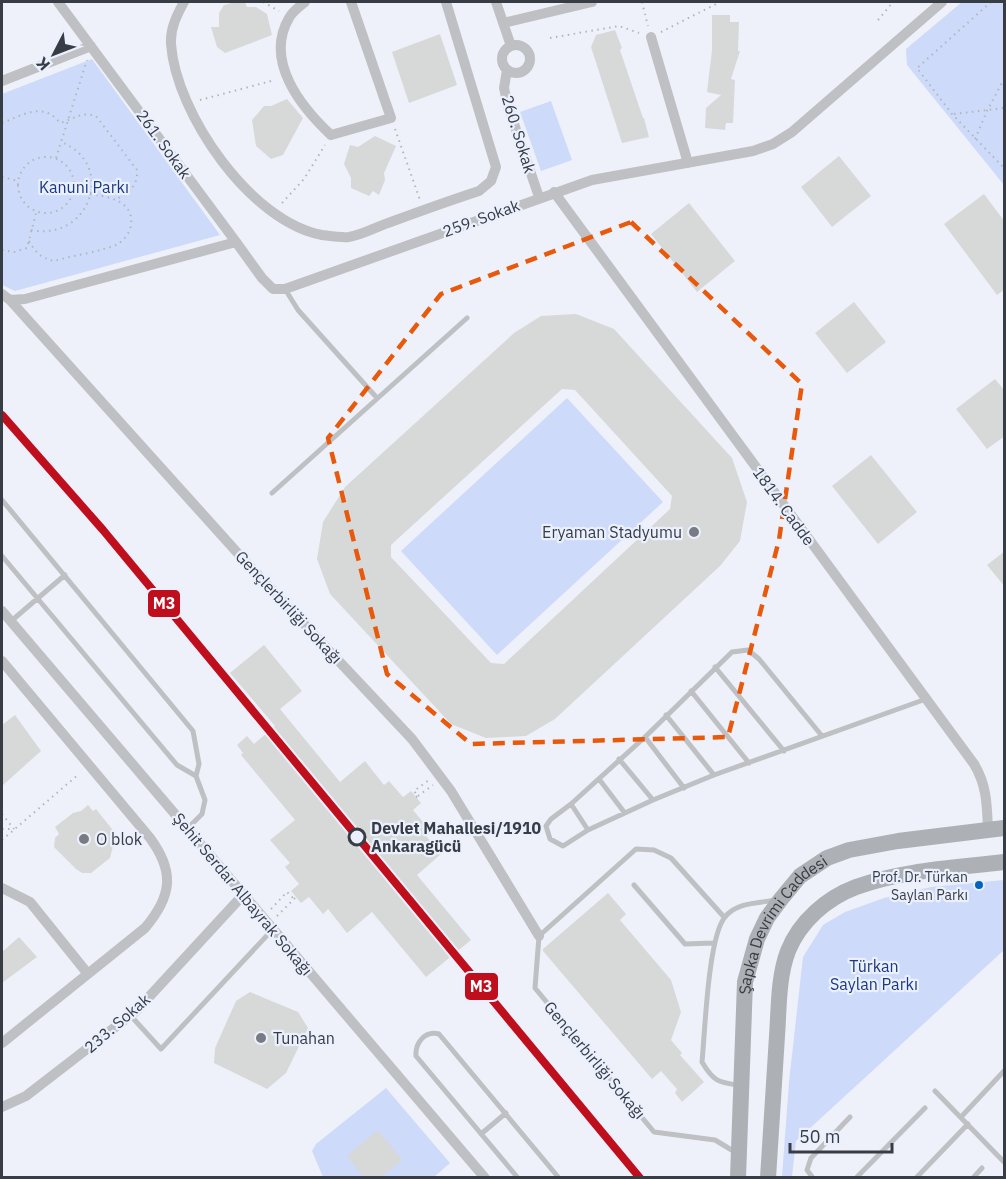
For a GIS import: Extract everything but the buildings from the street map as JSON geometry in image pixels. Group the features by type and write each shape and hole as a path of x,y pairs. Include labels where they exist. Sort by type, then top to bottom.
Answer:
{"main road":[{"name":"Şapka Devrimi Caddesi","path":"738,1178 745,982 757,939 767,918 781,899 800,876 827,858 849,850 898,841 997,829"},
{"name":"Şapka Devrimi Caddesi","path":"768,1178 781,985 788,951 801,928 813,914 833,898 856,887 911,873 1005,862"}],"street":[{"name":"261. Sokak","path":"58,2 236,242"},
{"path":"184,2 173,23 171,44 178,77 202,131 220,159 245,189 273,213 298,228 322,235 349,237 478,191 491,181 496,167 446,2"},
{"path":"305,2 290,16 282,36 281,54 287,77 298,98 312,117 331,135 391,118 351,2"},
{"name":"260. Sokak","path":"496,2 511,46"},
{"path":"503,23 592,2"},
{"name":"259. Sokak","path":"285,290 539,197 592,180 753,151 773,144 792,132 942,2"},
{"path":"651,37 688,163"},
{"name":"260. Sokak","path":"515,45 524,47 530,59 528,68 520,73 507,70 502,57 507,49 515,45"},
{"path":"2,81 92,46"},
{"name":"260. Sokak","path":"507,70 504,88 508,105 539,197"},
{"name":"1814. Cadde","path":"554,192 982,777 997,829"},
{"path":"6,297 25,299 236,242 262,278 273,289 285,290"},
{"name":"Gençlerbirliği Sokağı","path":"6,297 251,567 412,739 451,791 538,936"},
{"name":"Şehit Serdar Albayrak Sokağı","path":"2,611 485,1178"},
{"path":"2,660 160,851 167,871 167,889 160,911 146,928 2,1043"},
{"path":"2,888 30,902 88,974"},
{"name":"233. Sokak","path":"2,1107 26,1096 130,1016 243,895"}],"lane":[{"path":"285,290 298,310 377,398"},
{"path":"272,493 467,318"},
{"path":"2,500 193,731 199,764 196,776 205,800 202,814 187,829"},
{"path":"2,556 177,765 196,776"},
{"path":"10,622 65,575"},
{"path":"822,736 759,659 748,650 732,652 645,737 571,804 551,819 546,826 550,839 563,846 588,830 624,812 714,775 927,699"},
{"path":"715,667 784,751"},
{"path":"691,691 749,764"},
{"path":"666,715 714,775"},
{"path":"645,737 684,788"},
{"path":"619,759 653,800"},
{"path":"599,779 624,812"},
{"path":"571,804 588,830"},
{"path":"538,936 636,849 654,850 671,858 724,917"},
{"path":"634,885 685,944 714,943"},
{"path":"741,1086 720,1083 708,1073 702,1062 714,943 724,917 737,907 781,899"},
{"path":"130,1016 160,1049 273,929"},
{"name":"Gençlerbirliği Sokağı","path":"538,936 535,988 654,1132 716,1140 738,1155"},
{"path":"518,1178 416,1056 417,1042 433,1033 439,1034 559,1178"},
{"path":"961,1117 1005,1071"},
{"path":"935,1091 1005,1162"},
{"path":"856,1178 925,1108"},
{"path":"481,1134 506,1113"},
{"path":"813,1178 807,1170 810,1158 850,1117"},
{"path":"916,1178 968,1124"},
{"path":"973,1178 982,1168"}],"path":[{"path":"263,2 290,16"},
{"path":"642,2 651,37"},
{"path":"550,38 619,27 651,37 720,2"},
{"path":"878,20 893,2"},
{"path":"991,2 917,68 952,114 1005,168"},
{"path":"56,158 92,46"},
{"path":"189,103 287,77"},
{"path":"975,138 1005,79"},
{"path":"952,114 1005,108"},
{"path":"2,123 37,110 46,111 60,123 80,114 88,113 96,116 137,170 138,176 134,188 117,199"},
{"path":"391,118 423,210"},
{"path":"273,213 304,178 331,135"},
{"path":"31,230 52,232 67,227 87,205 91,195 91,174 85,162 77,151 61,142"},
{"path":"46,157 56,158 70,169 74,178 74,192 68,203 61,209 43,214 26,206 18,189 18,181 22,170 28,163 46,157"},
{"path":"2,177 18,181"},
{"path":"29,241 35,252 45,259 54,261 117,244 126,237 131,228 131,221 128,210 117,199 74,192"},
{"path":"2,250 14,252 27,248 36,212"},
{"path":"2,840 90,765"},
{"path":"429,780 414,791 417,796 433,784"},
{"path":"2,814 14,829"},
{"path":"2,829 14,829"},
{"path":"273,906 287,892 295,898 280,912"}],"highlighted area":[{"path":"631,222 802,384 779,540 728,737 471,744 387,674 328,438 441,294"}],"green space":[{"path":"962,2 1004,2 1004,185 907,65 906,49"},
{"name":"Kanuni Parkı","path":"92,59 220,235 15,291 2,285 2,94"},
{"path":"551,101 572,160 541,171 520,112"},
{"path":"567,398 663,502 497,655 401,551"},
{"name":"Türkan Saylan Parkı","path":"1004,880 1004,950 796,1141 793,1177 782,1177 789,1082 803,957 823,925 845,912 884,898 931,887"},
{"path":"386,1088 450,1163 434,1177 323,1177 312,1151 316,1144"}],"transit line":[{"name":"M3","path":"2,415 103,530 640,1178"}],"place":[{"name":"Eryaman Stadyumu","path":"694,532"},
{"name":"Devlet Mahallesi/1910 Ankaragücü","path":"357,837"},
{"name":"O blok","path":"84,839"},
{"name":"Prof. Dr. Türkan Saylan Parkı","path":"979,885"},
{"name":"Tunahan","path":"261,1038"}]}
